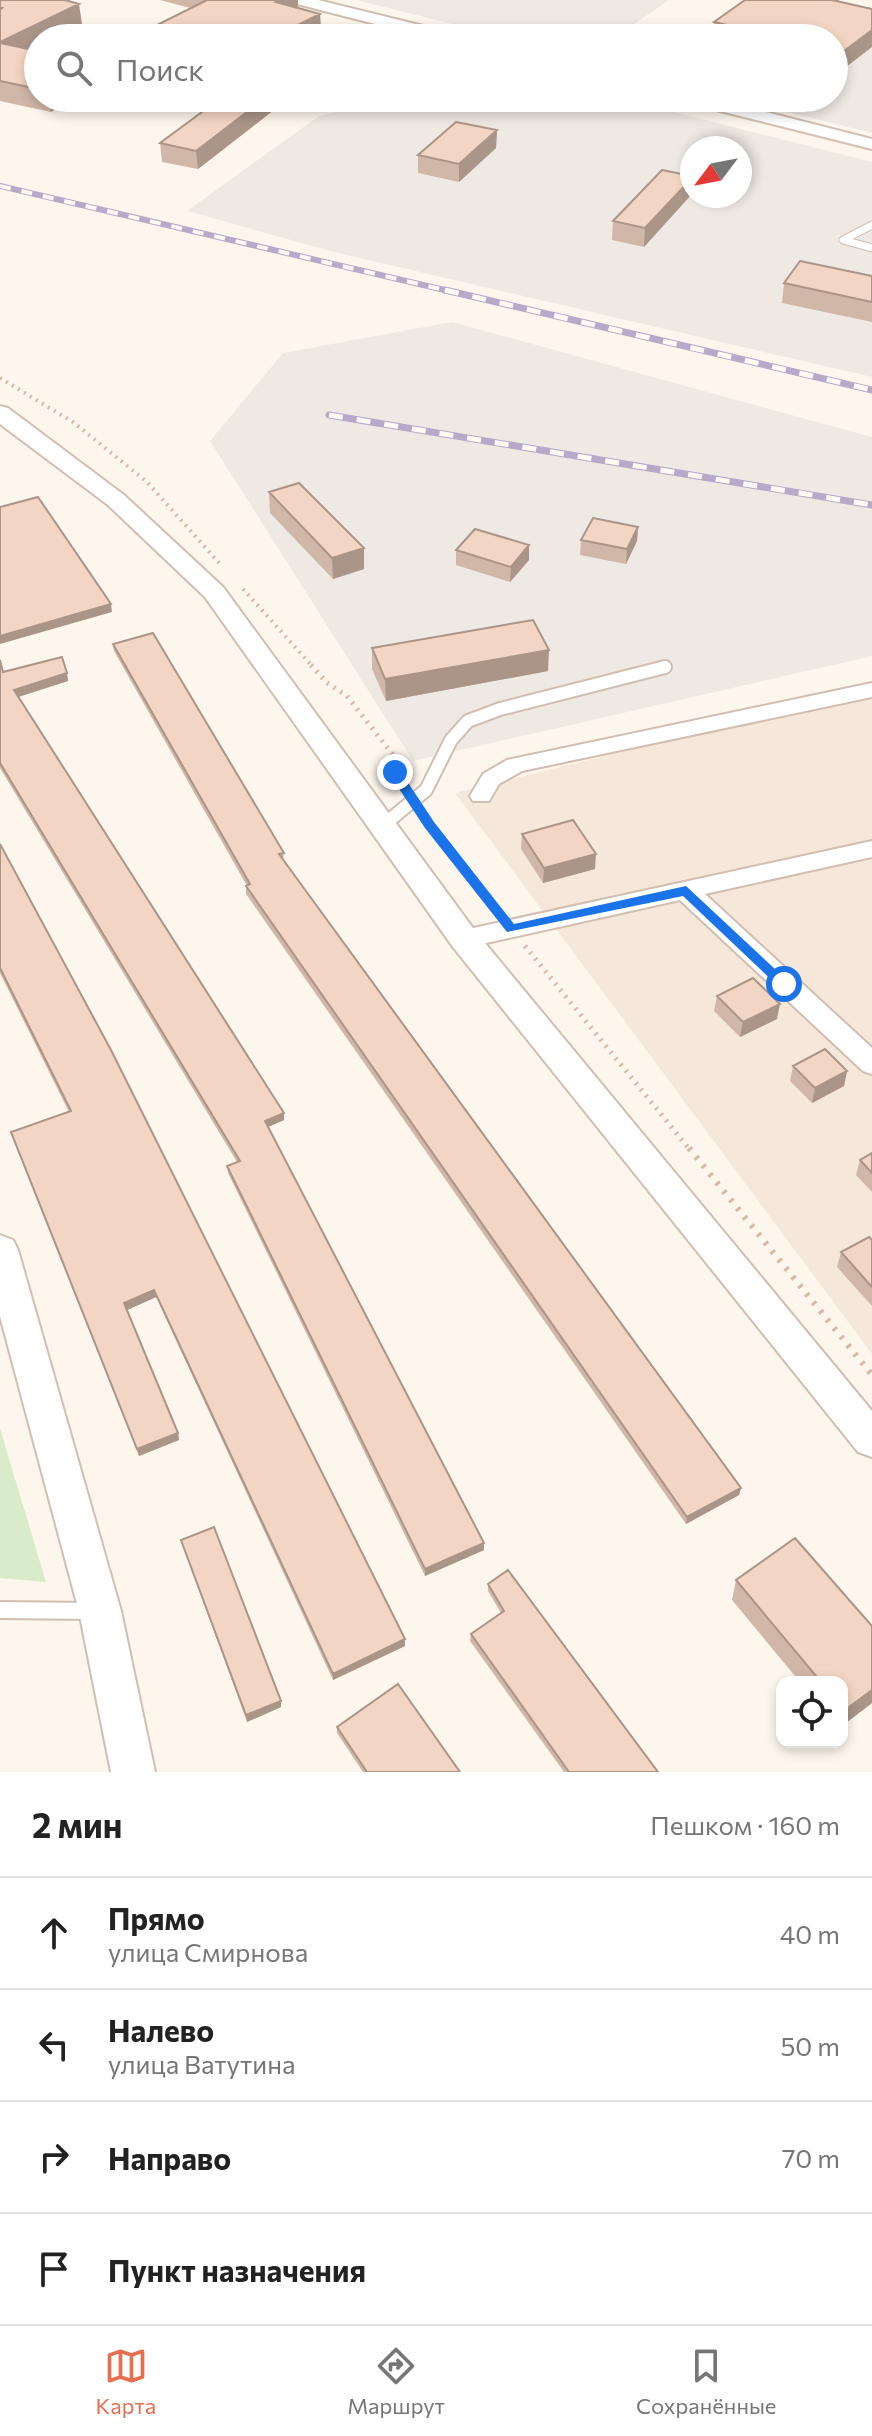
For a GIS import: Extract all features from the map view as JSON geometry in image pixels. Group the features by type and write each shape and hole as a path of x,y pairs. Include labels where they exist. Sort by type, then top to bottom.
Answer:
{"street":[{"path":"299,0 396,24"},
{"path":"745,112 872,144"},
{"path":"0,413 116,500 214,592 464,939 872,1440"},
{"path":"481,796 491,779 515,765 872,690"},
{"path":"464,939 872,849"},
{"path":"686,891 872,1064"},
{"path":"0,1250 100,1611 133,1772"}],"lane":[{"path":"872,225 843,240 872,248"},
{"path":"381,827 426,790 451,740 468,721 500,709 665,667"},
{"path":"0,1610 100,1611"}],"path":[{"path":"0,378 73,422 147,482 227,571"},
{"path":"237,582 326,682 347,696 393,755 395,772 413,800 511,929 872,1375"}],"shaded area":[{"path":"356,0 669,0 634,24 452,24"},
{"path":"733,16 834,24 720,24"},
{"path":"848,25 872,27 872,133 787,112 848,112"},
{"path":"338,112 674,112 872,162 872,377 334,252 187,211 319,116"},
{"path":"452,322 872,437 872,656 413,761 210,441 283,353"},
{"path":"872,690 872,1354 455,793"}],"green space":[{"path":"0,1429 46,1582 0,1578"}],"building":[{"path":"0,0 65,0 79,4 37,24 24,24 24,30 0,42"},
{"path":"207,0 281,0 276,2 320,14 300,24 159,24"},
{"path":"745,0 832,0 872,9 872,30 848,48 848,24 714,22"},
{"path":"0,43 24,48 24,86 0,81"},
{"path":"202,112 247,112 196,151 160,143"},
{"path":"456,122 497,130 459,164 418,155"},
{"path":"662,170 680,174 680,191 645,228 613,221"},
{"path":"800,261 872,276 872,302 784,283"},
{"path":"299,483 364,548 332,558 269,492"},
{"path":"38,497 111,604 0,636 0,507"},
{"path":"593,518 638,527 627,549 581,540"},
{"path":"475,529 529,545 511,567 456,550"},
{"path":"533,620 549,650 385,679 372,648"},
{"path":"153,633 284,853 279,854 741,1488 687,1517 246,886 250,884 113,644"},
{"path":"62,657 67,673 14,690 284,1113 265,1121 484,1543 425,1569 227,1166 240,1161 0,763 0,660 3,672"},
{"path":"573,820 596,854 544,868 522,834"},
{"path":"0,844 111,1050 405,1639 333,1674 154,1290 124,1303 178,1433 137,1449 11,1132 71,1111 0,968"},
{"path":"753,978 780,1004 743,1022 717,996"},
{"path":"825,1049 847,1071 815,1088 793,1066"},
{"path":"872,1153 872,1173 860,1160"},
{"path":"869,1237 872,1240 872,1287 841,1252"},
{"path":"214,1527 281,1701 246,1715 181,1540"},
{"path":"795,1538 872,1626 872,1690 848,1708 848,1676 816,1676 736,1580"},
{"path":"508,1570 658,1772 569,1772 471,1634 504,1611 488,1584"},
{"path":"398,1684 460,1772 367,1772 337,1727"}],"railway":[{"path":"0,186 453,292"},
{"path":"445,290 872,390"},
{"path":"329,415 872,505"}],"route":[{"path":"395,772 430,825 511,929 686,891 784,984"}]}
